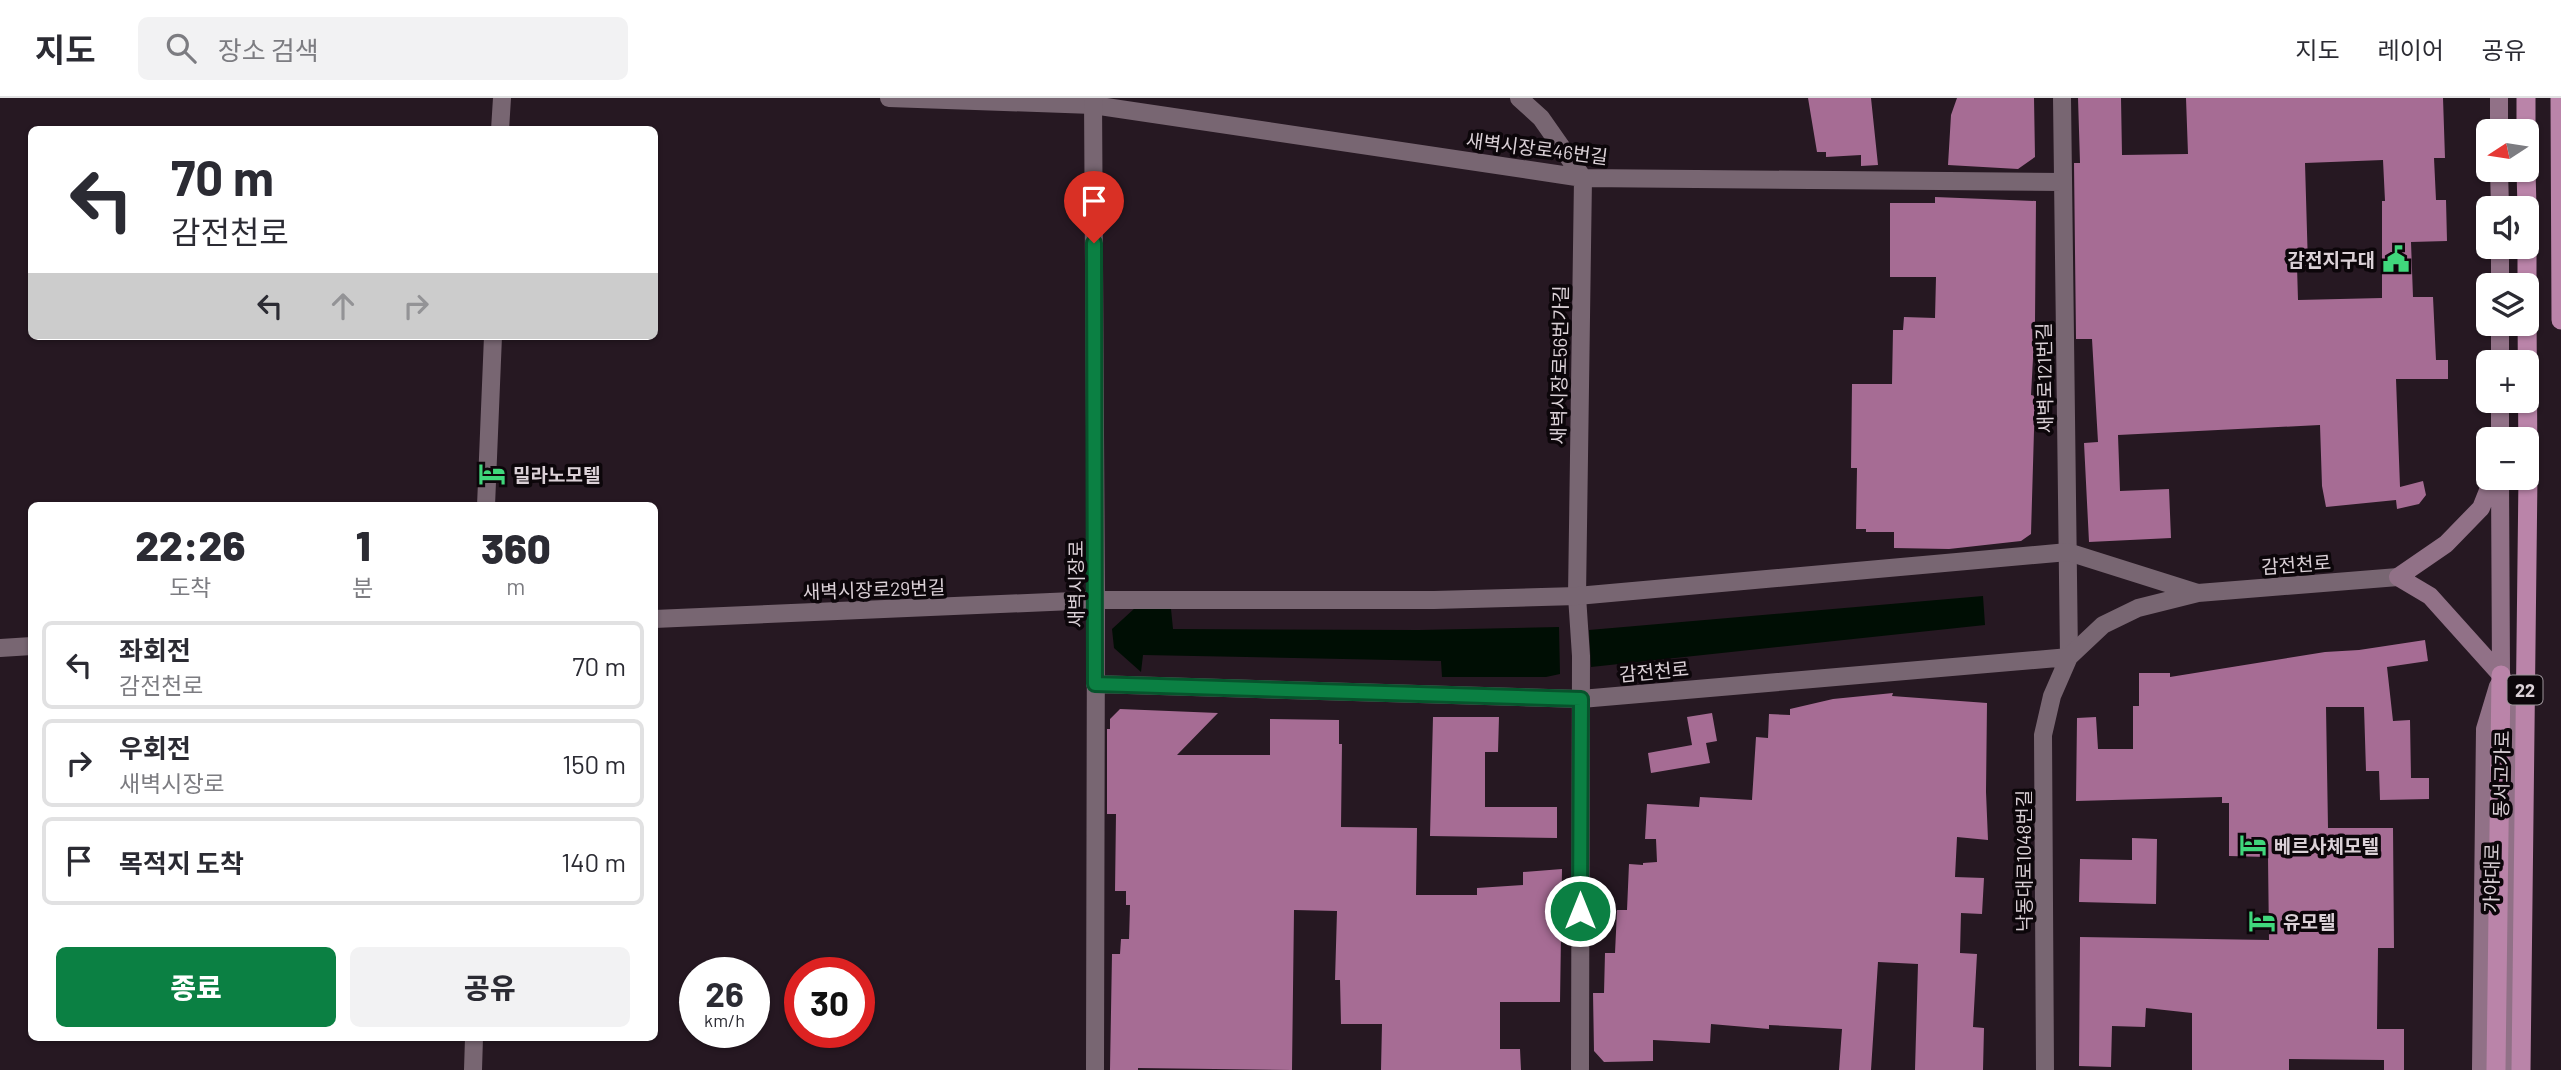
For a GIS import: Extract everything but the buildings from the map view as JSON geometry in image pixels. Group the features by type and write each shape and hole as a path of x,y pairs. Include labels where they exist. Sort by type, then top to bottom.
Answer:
{"highway":[{"path":"2526,98 2526,119"},
{"path":"2560,98 2561,320"},
{"name":"동서고가로","path":"2521,1070 2527,336"},
{"path":"2496,1070 2501,676"}],"main road":[{"path":"2499,98 2499,119"},
{"path":"2481,1070 2485,729 2501,676 2430,596 2398,577 2446,544 2481,508 2488,490"},
{"name":"가야대로","path":"2500,490 2501,676 2514,728 2509,1070"}],"street":[{"path":"500,126 502,98"},
{"name":"새벽시장로46번길","path":"889,98 1093,102 1583,178 2063,183"},
{"path":"1519,98 1541,118 1583,178"},
{"name":"새벽로121번길","path":"2062,98 2069,657"},
{"name":"새벽시장로","path":"1093,102 1095,1070"},
{"name":"새벽시장로56번가길","path":"1580,1070 1581,656 1577,596 1583,178"},
{"path":"486,502 493,340"},
{"name":"감전천로","path":"1096,600 1434,600 1577,596 2067,552 2198,593"},
{"name":"감전천로","path":"1095,684 1581,699 2069,657 2103,625 2138,608 2198,593 2398,577"},
{"name":"새벽시장로29번길","path":"658,619 1096,600"},
{"path":"0,648 28,646"},
{"name":"낙동대로1048번길","path":"2045,1070 2043,735 2052,696 2069,657"},
{"path":"473,1070 474,1041"}],"shaded area":[{"path":"1983,596 1985,625 1591,667 1589,630"},
{"path":"1135,608 1171,609 1173,629 1419,630 1559,627 1560,674 1546,677 1442,677 1441,661 1143,655 1141,672 1114,648 1112,629"}],"place":[{"name":"감전지구대","path":"2396,259"},
{"name":"밀라노모텔","path":"492,474"},
{"name":"베르사체모텔","path":"2253,845"},
{"name":"유모텔","path":"2262,921"}],"route":[{"path":"1094,243 1095,684 1581,699 1580,911"}]}
